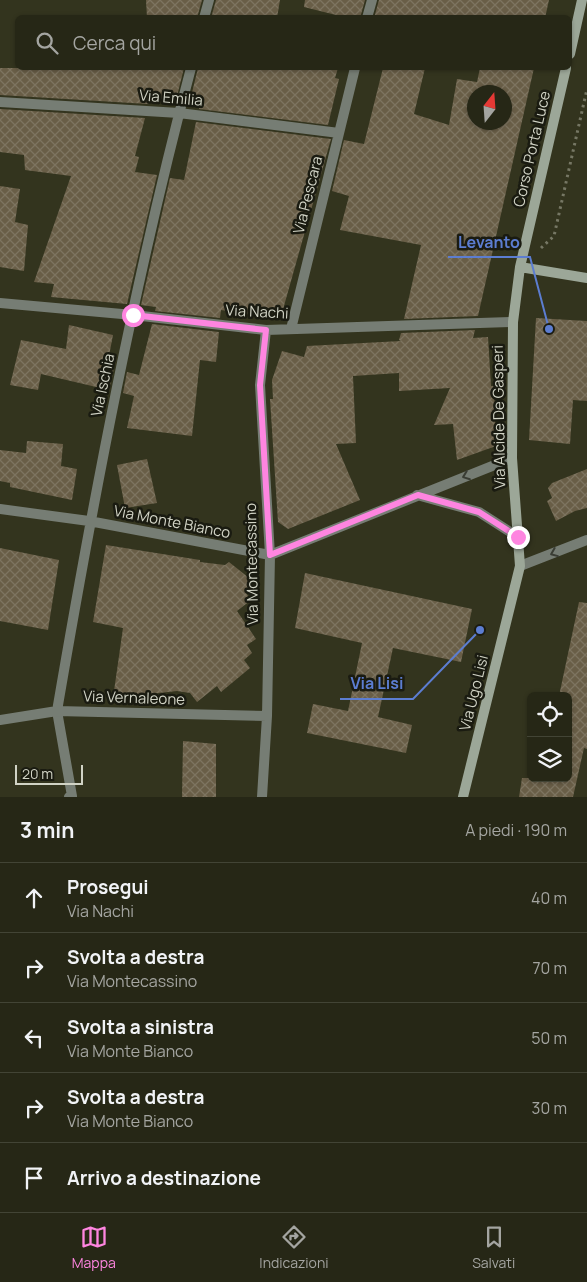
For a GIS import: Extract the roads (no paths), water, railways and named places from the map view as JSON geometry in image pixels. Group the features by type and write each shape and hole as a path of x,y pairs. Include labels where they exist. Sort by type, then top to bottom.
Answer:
{"main road":[{"path":"572,45 582,0"},
{"name":"Corso Porta Luce","path":"520,267 566,70"},
{"path":"520,267 587,278"},
{"name":"Via Alcide De Gasperi","path":"520,267 512,322 512,458 520,566"},
{"name":"Via Ugo Lisi","path":"463,797 520,566"}],"street":[{"path":"205,15 209,0"},
{"path":"368,15 372,0"},
{"name":"Via Ischia","path":"69,797 72,796 57,711 89,521 133,315 190,70"},
{"name":"Via Pescara","path":"291,329 355,70"},
{"name":"Via Emilia","path":"0,102 179,113 339,133"},
{"name":"Via Nachi","path":"0,304 133,315 266,330 512,322"},
{"name":"Via Montecassino","path":"262,797 267,716 270,555 260,385 266,330"},
{"path":"270,555 512,458"},
{"path":"418,495 479,512 518,537"},
{"name":"Via Monte Bianco","path":"0,509 89,521 270,555"},
{"path":"520,566 587,540"},
{"name":"Via Vernaleone","path":"0,720 57,711 267,716"}],"place":[{"name":"Levanto","path":"549,329"},
{"name":"Via Lisi","path":"480,630"}]}
